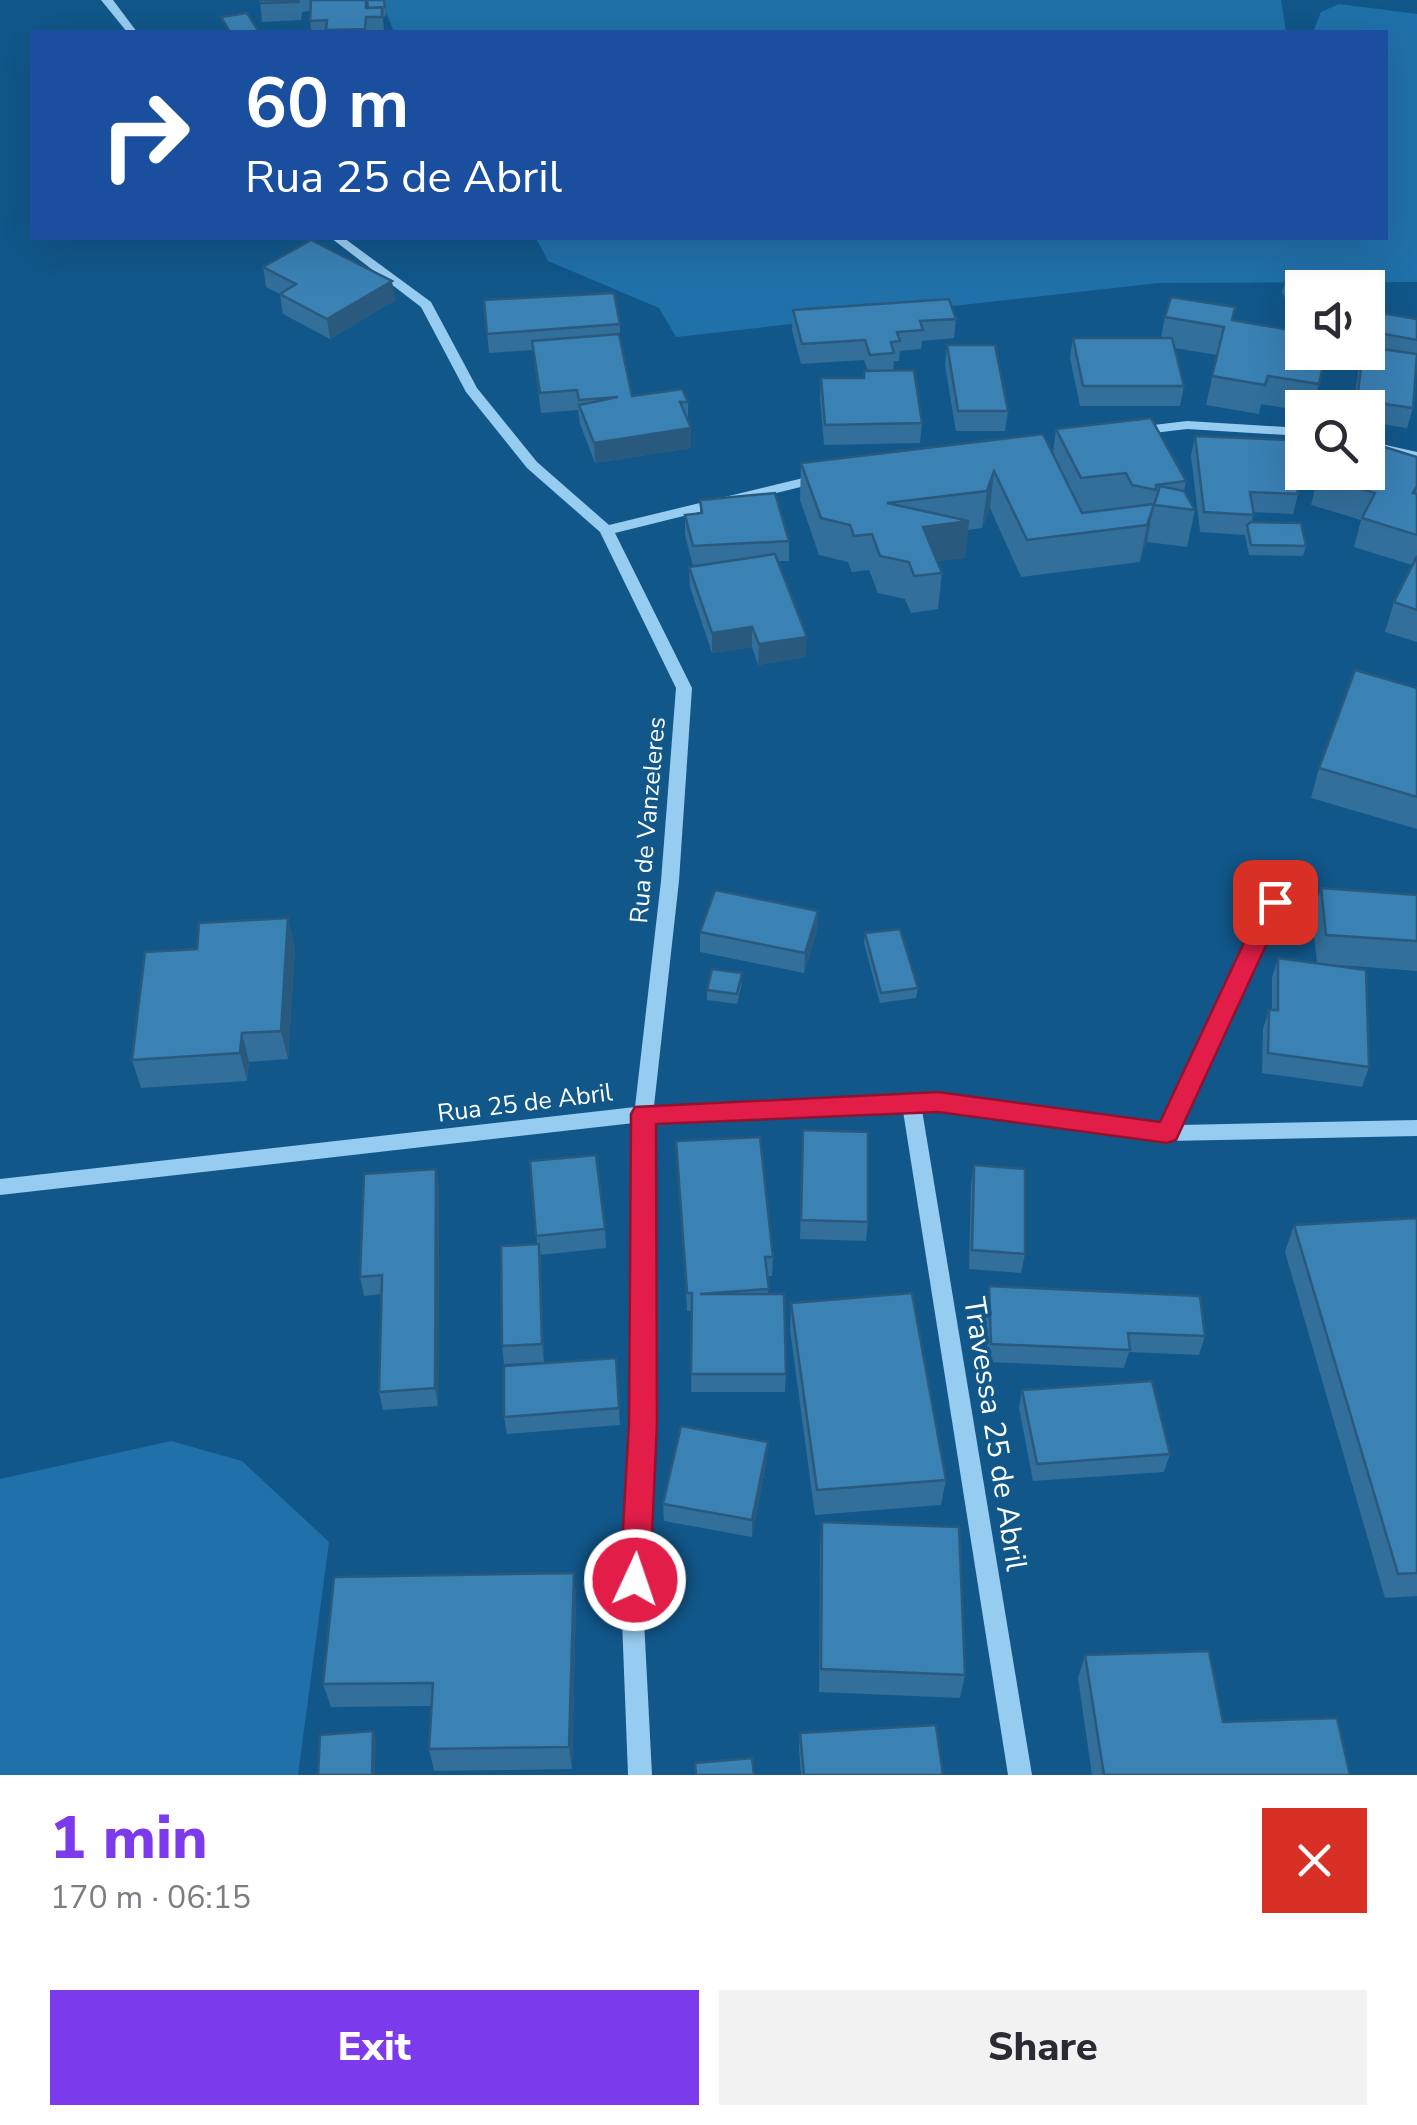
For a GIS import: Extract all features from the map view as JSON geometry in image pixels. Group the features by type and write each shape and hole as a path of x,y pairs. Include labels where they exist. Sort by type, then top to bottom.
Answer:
{"street":[{"path":"113,1 131,30"},
{"name":"Rua de Vanzeleres","path":"340,240 426,305 470,388 532,466 606,530 684,688 670,881 644,1114 643,1423 633,1620 640,1775"},
{"path":"1116,433 1187,425 1285,431"},
{"path":"1385,449 1417,456"},
{"path":"606,530 844,474"},
{"path":"1167,1133 1275,902 1364,906"},
{"name":"Rua 25 de Abril","path":"0,1187 644,1114 938,1102 1167,1133 1417,1128"},
{"name":"Travessa 25 de Abril","path":"910,1103 1020,1775"}],"shaded area":[{"path":"381,0 1281,0 1286,30 393,30"},
{"path":"1339,4 1417,14 1417,282 1385,282 1385,270 1285,270 1285,283 1158,283 676,337 659,308 548,261 537,240 1388,240 1388,30 1314,30 1321,12"},
{"path":"171,1441 242,1461 329,1542 298,1775 0,1775 0,1479"}],"building":[{"path":"260,0 299,0 260,3"},
{"path":"311,0 366,0 366,8 382,7 382,17 366,17 365,29 326,30 327,20 310,21"},
{"path":"367,0 384,0 385,7 368,8"},
{"path":"247,13 258,30 229,30 221,17"},
{"path":"311,240 392,281 327,319 280,294 296,284 263,267"},
{"path":"614,293 620,324 487,334 484,300"},
{"path":"1171,297 1235,307 1232,320 1285,329 1285,370 1322,370 1319,384 1268,376 1265,385 1212,376 1224,327 1165,317"},
{"path":"949,299 956,319 920,321 923,330 897,332 900,341 891,342 894,353 870,355 865,340 802,344 793,310"},
{"path":"1385,314 1417,319 1417,340 1385,334"},
{"path":"619,334 632,396 682,389 688,402 680,402 691,428 594,443 579,405 618,397 579,400 577,390 540,393 532,341"},
{"path":"1073,338 1172,338 1184,386 1083,386"},
{"path":"947,345 995,345 1008,411 958,411"},
{"path":"1385,349 1417,354 1413,408 1385,404 1385,390 1358,390 1361,370 1385,370"},
{"path":"914,370 922,423 825,425 821,378 864,378 864,371"},
{"path":"1151,418 1186,481 1156,485 1156,490 1132,485 1126,473 1081,478 1056,429"},
{"path":"1043,434 1082,513 1154,504 1147,525 1027,540 994,471 987,491 887,503 969,521 923,527 942,573 914,576 909,562 880,556 872,534 854,536 850,525 821,518 801,463"},
{"path":"1195,436 1285,440 1285,490 1297,490 1298,494 1250,492 1254,515 1204,512"},
{"path":"1385,447 1417,457 1417,486 1413,493 1417,494 1417,535 1362,518 1375,493 1365,490 1385,490"},
{"path":"1160,486 1184,491 1195,510 1154,505"},
{"path":"775,493 789,541 693,546 685,515 702,513 700,500"},
{"path":"1301,523 1306,546 1251,545 1247,525"},
{"path":"775,554 807,637 759,644 752,627 712,633 689,567"},
{"path":"1417,556 1417,610 1394,602"},
{"path":"1355,670 1417,688 1417,797 1319,768"},
{"path":"1321,888 1417,895 1417,941 1326,935"},
{"path":"715,890 818,911 805,953 700,932"},
{"path":"288,918 281,1031 242,1033 240,1053 132,1060 145,952 197,949 199,923"},
{"path":"900,929 918,988 881,993 865,933"},
{"path":"1278,958 1366,970 1369,1067 1268,1053 1269,1010 1278,1010"},
{"path":"712,969 742,973 737,994 707,990"},
{"path":"803,1130 868,1132 868,1222 801,1220"},
{"path":"760,1137 773,1257 765,1257 769,1289 700,1294 784,1294 786,1374 691,1374 692,1293 687,1293 676,1141"},
{"path":"596,1155 605,1229 536,1236 530,1161"},
{"path":"974,1165 1025,1169 1025,1254 972,1250"},
{"path":"436,1169 435,1388 379,1392 382,1275 360,1277 364,1174"},
{"path":"1417,1218 1417,1573 1398,1574 1294,1225"},
{"path":"539,1244 542,1344 502,1346 501,1246"},
{"path":"989,1286 1200,1296 1205,1336 1128,1333 1130,1350 991,1344"},
{"path":"912,1293 946,1480 817,1490 791,1303"},
{"path":"616,1358 619,1408 504,1417 504,1366"},
{"path":"1152,1381 1170,1454 1037,1464 1022,1390"},
{"path":"681,1426 768,1442 752,1520 663,1504"},
{"path":"822,1522 959,1527 965,1675 821,1669"},
{"path":"574,1573 569,1747 429,1749 433,1683 323,1684 334,1577"},
{"path":"1209,1651 1223,1722 1337,1718 1350,1775 1104,1775 1085,1655"},
{"path":"936,1725 943,1775 804,1775 800,1733"},
{"path":"373,1731 372,1775 318,1775 320,1735"},
{"path":"752,1758 754,1775 696,1775 695,1763"}],"route":[{"path":"635,1580 643,1423 644,1114 938,1102 1167,1133 1275,902"}]}
